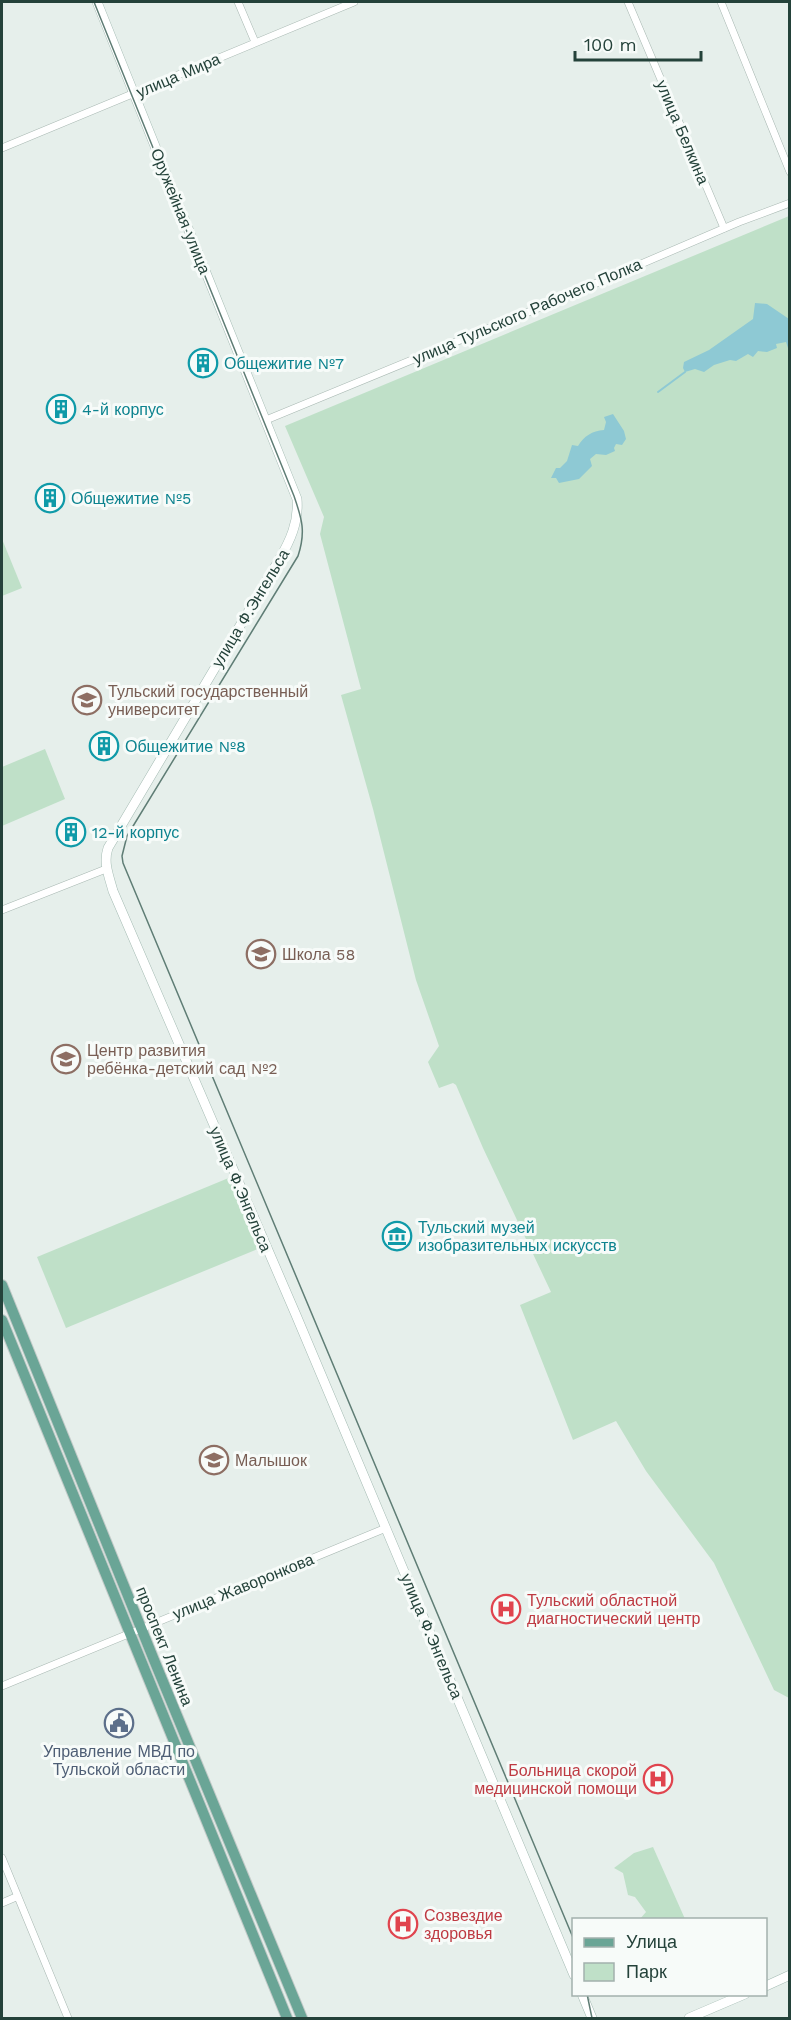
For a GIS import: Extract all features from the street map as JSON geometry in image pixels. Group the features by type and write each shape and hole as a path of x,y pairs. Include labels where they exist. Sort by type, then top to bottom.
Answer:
{"main road":[{"name":"проспект Ленина","path":"2,1285 245,1920 287,2019"},
{"name":"проспект Ленина","path":"2,1320 302,2019"}],"street":[{"name":"Оружейная улица","path":"97,2 266,420"},
{"path":"238,2 255,42"},
{"name":"улица Мира","path":"2,148 354,2"},
{"name":"улица Белкина","path":"628,2 724,228"},
{"path":"721,2 789,172"},
{"name":"улица Тульского Рабочего Полка","path":"266,420 724,228 789,203"},
{"name":"улица Ф.Энгельса","path":"266,420 297,499 298,508 291,537 108,848 105,858 106,869 127,924 296,1315 572,1973"},
{"path":"2,910 106,869"},
{"name":"улица Жаворонкова","path":"2,1686 386,1528"},
{"path":"2,1858 16,1897 68,2019"},
{"path":"2,1903 16,1897"},
{"path":"767,1985 789,1976"},
{"path":"582,1996 592,2019"},
{"path":"689,2019 743,1996"}],"green space":[{"path":"789,216 789,1698 774,1690 714,1563 646,1471 616,1421 573,1440 520,1305 551,1292 456,1085 453,1083 439,1088 428,1062 439,1046 416,980 373,809 341,695 361,689 320,534 324,517 285,426"},
{"path":"2,539 22,588 2,596"},
{"path":"45,749 65,799 2,826 2,767"},
{"path":"231,1177 260,1248 66,1328 37,1257"},
{"path":"653,1847 685,1918 641,1918 646,1912 635,1897 628,1895 623,1873 614,1868 634,1853"}],"water":[{"path":"755,303 767,304 789,319 789,351 786,342 776,344 777,348 767,352 758,351 753,357 748,354 736,361 730,360 714,365 704,372 695,369 685,372 684,362 709,350 753,319"},
{"path":"613,414 624,431 626,439 622,445 616,444 615,451 606,455 596,454 590,459 592,466 579,479 559,483 556,478 551,478 556,468 560,468 567,461 572,445 578,446 589,435 604,430 606,422 604,417"}],"waterway":[{"path":"658,392 685,372"}],"tram line":[{"path":"94,2 294,496 301,519 302,533 298,556 127,836 122,856 123,863 572,1935"},
{"path":"587,1996 592,2018"}],"place":[{"name":"Общежитие №7","path":"203,363"},
{"name":"4-й корпус","path":"61,409"},
{"name":"Общежитие №5","path":"50,498"},
{"name":"Тульский государственный университет","path":"87,700"},
{"name":"Общежитие №8","path":"104,746"},
{"name":"12-й корпус","path":"71,832"},
{"name":"Школа 58","path":"261,954"},
{"name":"Центр развития ребёнка-детский сад №2","path":"66,1059"},
{"name":"Тульский музей изобразительных искусств","path":"397,1236"},
{"name":"Малышок","path":"214,1460"},
{"name":"Тульский областной диагностический центр","path":"506,1609"},
{"name":"Управление МВД по Тульской области","path":"119,1723"},
{"name":"Больница скорой медицинской помощи","path":"658,1779"},
{"name":"Созвездие здоровья","path":"403,1924"}]}
